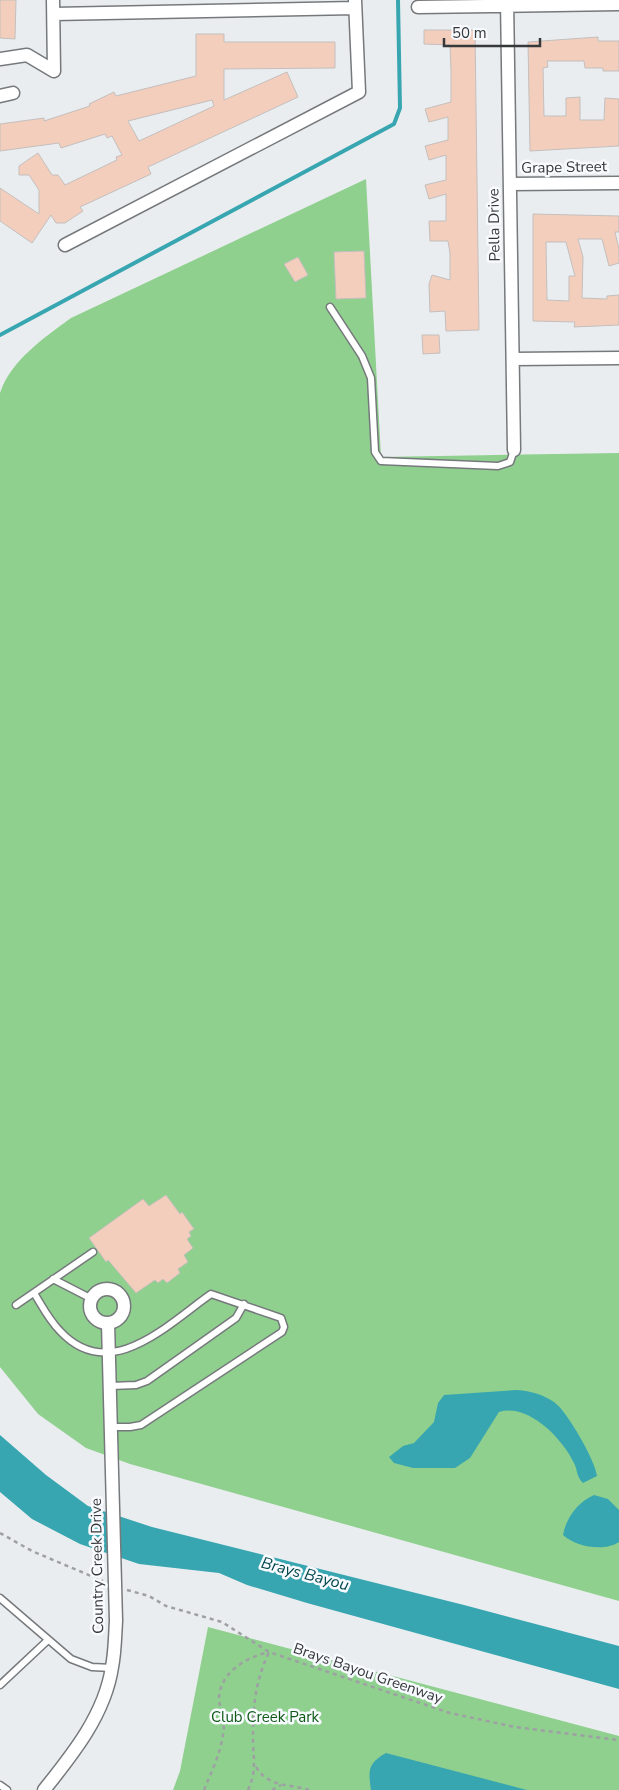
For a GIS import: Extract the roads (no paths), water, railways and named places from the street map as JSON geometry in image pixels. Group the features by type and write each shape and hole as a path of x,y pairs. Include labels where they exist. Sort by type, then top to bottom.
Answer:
{"street":[{"path":"0,59 27,55 54,72 54,0"},
{"path":"418,6 507,3 619,4"},
{"name":"Pella Drive","path":"507,3 514,450"},
{"path":"54,14 239,6 355,4 359,92 66,245"},
{"name":"Grape Street","path":"510,184 619,183"},
{"path":"512,359 619,358"},
{"path":"107,1289 113,1290 122,1297 124,1302 122,1314 114,1322 108,1323 98,1320 90,1306 92,1299 97,1292 107,1289"},
{"name":"Country Creek Drive","path":"44,1790 89,1729 100,1707 112,1668 116,1621 111,1578 112,1475 108,1323"}],"lane":[{"path":"330,307 354,342 369,370 375,452 381,461 385,463 498,466 510,462 514,450"},
{"path":"16,1305 93,1252"},
{"path":"53,1280 92,1299"},
{"path":"34,1293 54,1324 66,1337 86,1348 109,1353 120,1352 141,1343 211,1294 281,1318 284,1327 282,1332 141,1424 130,1427 110,1427"},
{"path":"110,1386 136,1385 147,1381 236,1318 244,1304"},
{"path":"0,1598 70,1659 81,1664 112,1668"},
{"path":"0,1685 48,1640"},
{"path":"0,1785 7,1790"}],"water":[{"path":"517,1390 541,1395 559,1407 573,1425 586,1448 597,1476 583,1483 579,1478 569,1453 553,1434 532,1418 510,1411 499,1412 470,1458 455,1468 413,1468 394,1463 389,1457 403,1446 414,1443 434,1422 438,1403 444,1395"},
{"name":"Brays Bayou","path":"0,1435 46,1475 88,1506 152,1527 619,1646 619,1689 307,1603 247,1585 219,1573 139,1564 80,1544 32,1519 0,1492"},
{"path":"594,1495 608,1499 619,1510 619,1542 613,1545 590,1547 575,1543 563,1535 574,1511"},
{"path":"386,1753 527,1790 371,1790 371,1768 376,1760"}],"waterway":[{"path":"0,335 394,124 400,108 398,0"}],"park label":[{"name":"Club Creek Park","path":"265,1717"}]}
